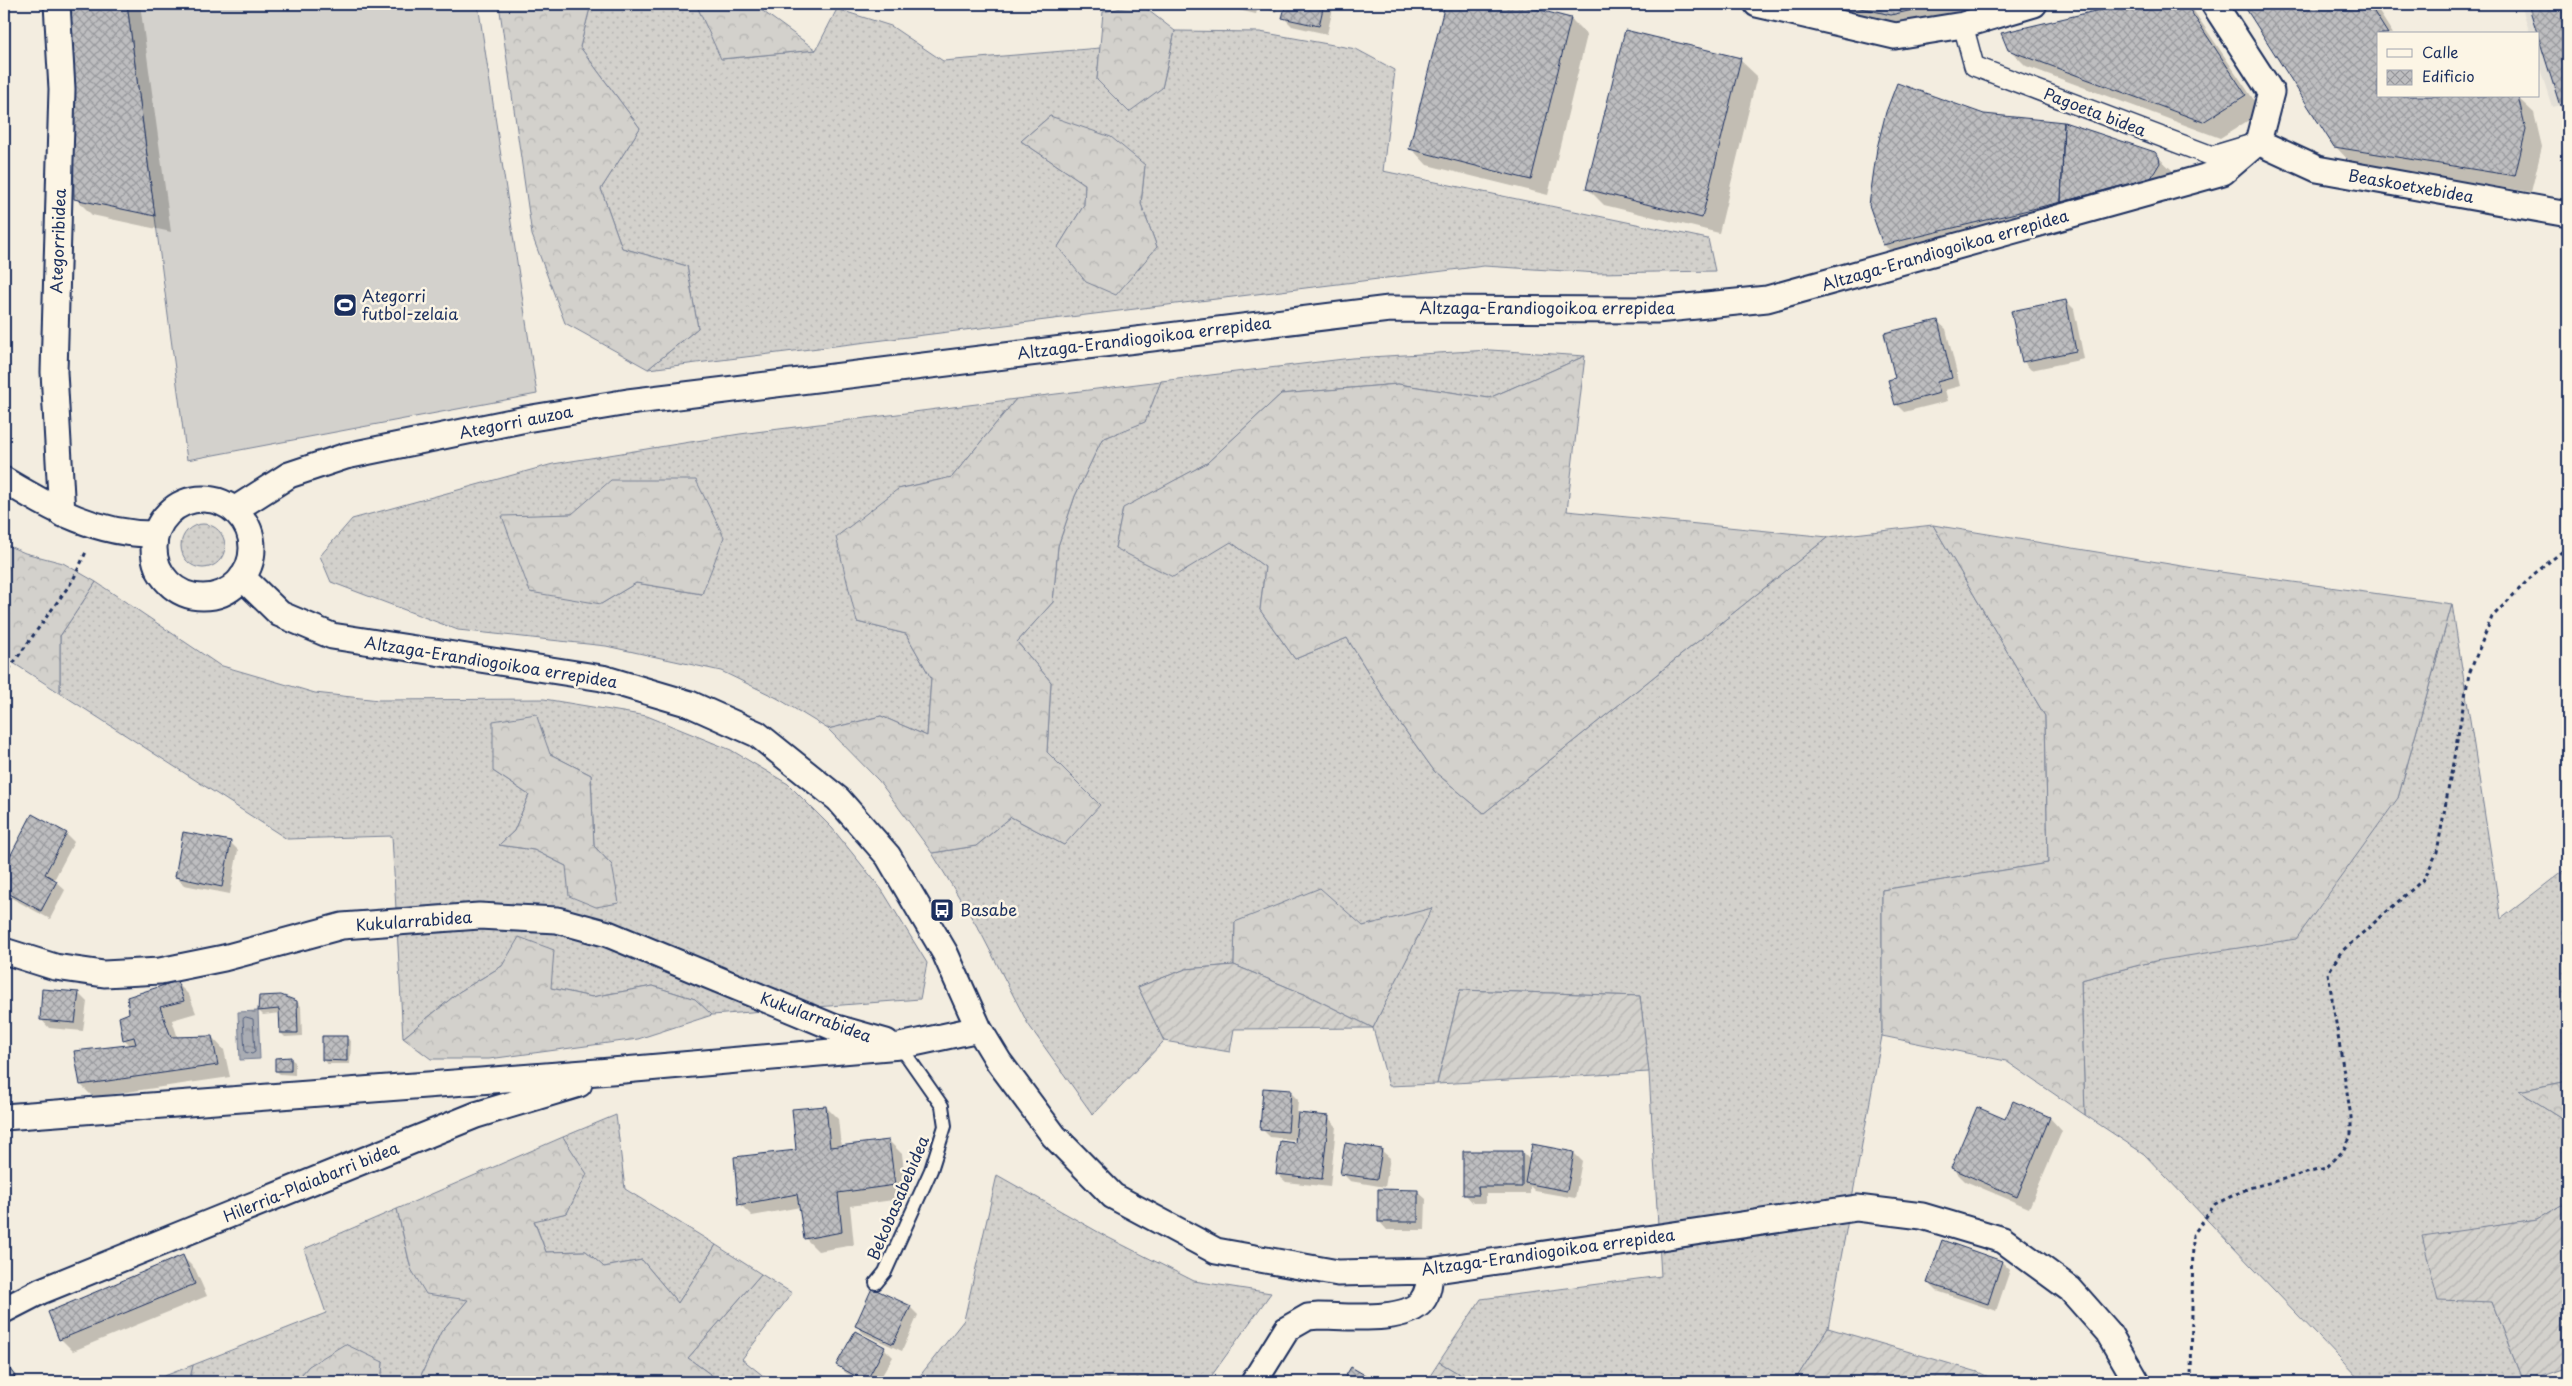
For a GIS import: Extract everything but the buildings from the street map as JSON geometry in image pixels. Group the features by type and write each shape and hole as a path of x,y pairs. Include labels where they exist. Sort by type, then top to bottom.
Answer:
{"street":[{"name":"Ategorribidea","path":"57,4 62,89 54,372 62,514"},
{"path":"1757,4 1895,36 1963,25 2034,4"},
{"path":"2214,4 2272,92 2258,142"},
{"name":"Pagoeta bidea","path":"1963,25 1974,66 2212,156 2258,142"},
{"name":"Beaskoetxebidea","path":"2258,142 2317,169 2568,214"},
{"name":"Altzaga-Erandiogoikoa errepidea","path":"812,378 1389,309 1656,310 1767,299 2223,172 2258,142"},
{"name":"Ategorri auzoa","path":"234,510 289,475 346,456 535,418 628,402 812,378"},
{"path":"4,480 62,514 106,528 134,534 156,534"},
{"path":"204,498 220,502 234,510 244,521 250,535 252,550 249,564 242,577 229,589 214,595 197,596 181,591 167,581 158,567 154,551 156,534 163,520 174,508 188,501 204,498"},
{"name":"Altzaga-Erandiogoikoa errepidea","path":"242,577 280,614 332,636 602,678 690,704 757,734 838,799 888,856 945,954 979,1029 999,1062 1054,1136 1114,1196 1216,1251 1338,1272 1430,1271 1858,1208 1922,1216 2003,1240 2070,1289 2108,1332 2137,1382"},
{"name":"Kukularrabidea","path":"4,951 55,967 104,974 160,971 224,958 342,926 479,916 556,920 608,934 833,1027 900,1046"},
{"path":"900,1046 979,1029"},
{"name":"Kukularrabidea","path":"4,1117 624,1070 900,1046"},
{"name":"Hilerria-Plaiabarri bidea","path":"4,1310 50,1287 476,1115 624,1070"},
{"path":"1254,1382 1287,1329 1308,1317 1404,1313 1423,1300 1429,1289 1430,1271"}],"lane":[{"name":"Bekobasabebidea","path":"876,1283 885,1272 931,1170 945,1126 942,1106 900,1046"}],"path":[{"path":"4,676 73,580 106,528"},
{"path":"2191,1382 2193,1235 2215,1204 2249,1188 2326,1168 2343,1151 2351,1136 2351,1117 2328,973 2342,952 2425,878 2437,852 2469,674 2492,617 2534,574 2568,547"}],"shaded area":[{"path":"2521,4 2568,4 2568,103 2552,107 2540,68 2540,32 2529,32"}],"green space":[{"name":"Ategorri futbol-zelaia","path":"127,4 478,4 537,394 187,460"},
{"path":"499,4 591,4 580,47 640,128 601,189 622,248 687,266 698,328 648,369 565,323 532,235"},
{"path":"591,4 696,4 722,59 816,50 837,9 891,26 943,61 1100,48 1097,80 1162,88 1175,31 1260,32 1356,49 1395,70 1383,171 1708,239 1715,271 1598,273 1484,266 648,369 698,328 687,266 622,248 601,189 640,128 580,47","holes":["1050,116 1145,165 1141,204 1157,247 1058,247 1084,205 1085,184 1021,141"]},
{"path":"696,4 753,4 816,50 721,59"},
{"path":"1140,4 1175,31 1162,88 1129,112 1097,80 1103,12"},
{"path":"1050,116 1111,137 1145,165 1141,204 1157,247 1116,295 1086,282 1058,247 1084,205 1085,184 1021,141"},
{"path":"1490,350 1585,356 1489,398 1398,384 1281,394 1207,463 1123,509 1115,548 1231,542 1265,567 1260,610 1295,659 1347,638 1397,719 1435,772 1484,813 1828,537 1933,525 2045,716 2048,863 1882,890 1882,1036 1828,1328 1794,1382 1473,1382 1439,1362 1481,1299 1661,1276 1649,1073 1640,996 1460,990 1437,1084 1389,1086 1373,1028 1431,909 1363,926 1235,922 1234,965 1186,969 1138,987 1164,1041 1093,1115 1028,1024 981,933 932,853 976,846 1011,817 1064,845 1047,752 1051,682 1017,642 1053,602 1058,546 1075,496 1102,439 1145,421 1161,381 1352,358"},
{"path":"1585,356 1567,511 1828,537 1484,813 1435,772 1397,719 1347,638 1295,659 1260,610 1265,567 1231,542 1173,577 1115,548 1123,508 1207,463 1281,394 1398,384 1489,398"},
{"path":"1161,381 1145,422 1102,439 1075,496 1058,546 1053,602 1017,642 1051,682 1047,752 1100,805 1064,845 1011,817 976,846 932,853 879,781 828,729 881,716 927,736 931,678 906,634 857,622 836,537 898,489 952,477 1016,399"},
{"path":"1016,399 952,477 898,489 857,622 906,634 931,678 927,736 881,716 828,729 777,698 721,671 606,646 458,630 331,582 320,556 352,519 553,464 740,434","holes":["572,514 702,594 636,583 601,604 502,517"]},
{"path":"611,480 696,480 724,537 702,594 636,583 601,604 530,592 502,516 572,514"},
{"path":"203,524 215,528 221,534 225,546 221,558 215,564 203,568 191,564 185,558 181,546 185,534 191,528"},
{"path":"1933,525 2206,570 2452,604 2398,798 2296,939 2155,961 2081,980 2085,1115 2006,1061 1882,1036 1882,890 2048,863 2045,716"},
{"path":"4,544 25,553 63,563 96,582 60,636 60,693 4,657"},
{"path":"96,582 219,665 315,693 379,700 544,699 647,716 731,750 788,784 832,828 882,890 927,963 920,999 712,1015 695,999 653,986 592,997 551,988 502,966 459,992 403,1038 392,836 287,839 60,693 60,636","holes":["550,754 591,775 594,846 612,865 566,866 534,850 499,845 514,831 529,795 493,771"]},
{"path":"2452,604 2501,919 2568,867 2568,1081 2519,1091 2568,1122 2568,1201 2537,1220 2422,1237 2492,1302 2523,1382 2362,1382 2144,1154 2085,1115 2081,980 2155,961 2398,798"},
{"path":"536,714 550,754 591,775 594,846 612,865 619,903 596,907 569,896 566,866 534,850 499,845 514,831 529,795 493,771 493,721"},
{"path":"1320,888 1363,926 1432,908 1373,1028 1309,996 1234,965 1235,922"},
{"path":"519,937 554,950 551,988 592,997 653,986 695,999 712,1015 638,1039 489,1059 431,1059 403,1038 459,992 502,966"},
{"path":"1234,965 1309,996 1373,1028 1234,1029 1230,1052 1164,1041 1138,987 1186,969"},
{"path":"1460,990 1640,996 1649,1072 1437,1084"},
{"path":"2568,1081 2568,1122 2519,1091"},
{"path":"616,1115 625,1189 716,1245 678,1303 642,1260 604,1267 586,1251 546,1252 534,1220 567,1213 586,1174 563,1137"},
{"path":"563,1137 587,1174 567,1213 534,1221 546,1252 586,1251 604,1267 642,1260 678,1303 716,1245 761,1274 688,1358 721,1382 418,1382 441,1332 468,1300 426,1294 411,1269 397,1209"},
{"path":"997,1175 1107,1237 1194,1281 1271,1293 1207,1382 915,1382 964,1320"},
{"path":"2568,1201 2568,1366 2523,1382 2492,1302 2438,1300 2422,1236 2537,1220"},
{"path":"397,1209 411,1269 468,1300 441,1332 418,1382 381,1382 383,1362 309,1366 295,1382 189,1382 193,1365 326,1313 304,1249"},
{"path":"761,1274 792,1293 742,1359 771,1382 721,1382 688,1358"},
{"path":"1828,1328 1978,1372 1999,1382 1794,1382"},
{"path":"345,1344 383,1362 381,1382 295,1382 309,1366"},
{"path":"1439,1362 1473,1382 1426,1382"},
{"path":"193,1365 189,1382 149,1382"}],"water":[{"path":"258,1011 260,1059 240,1060 238,1012"}],"place":[{"name":"Ategorri futbol-zelaia","path":"345,305"},
{"name":"Basabe","path":"942,910"}]}
